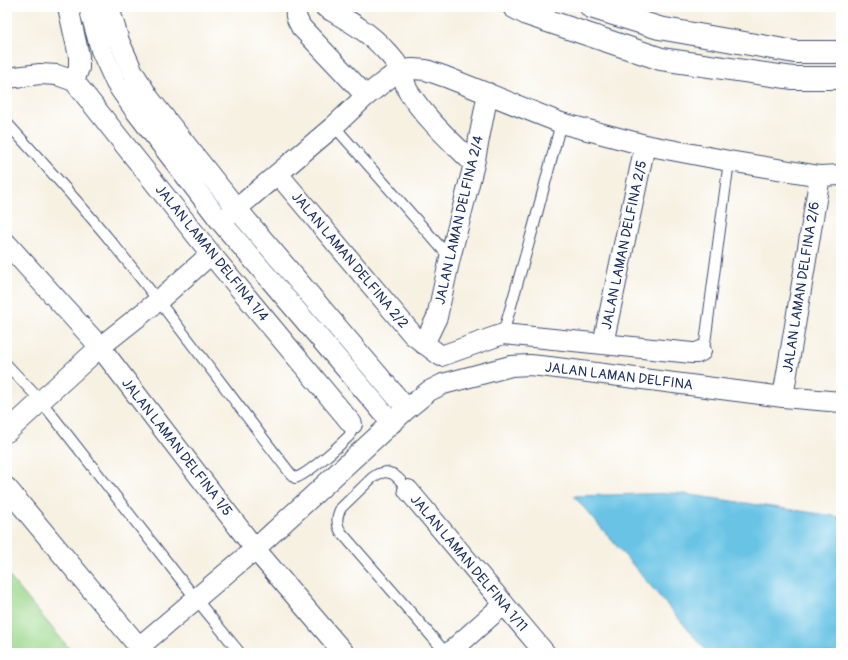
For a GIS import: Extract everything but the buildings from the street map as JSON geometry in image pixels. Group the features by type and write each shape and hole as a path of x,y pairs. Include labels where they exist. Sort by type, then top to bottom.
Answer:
{"street":[{"path":"7,78 40,74 57,75 74,81 79,68 79,56 68,7"},
{"path":"89,7 101,50 116,83 134,109 221,222 392,423"},
{"path":"109,7 119,41 133,72 149,98 237,209 407,409"},
{"path":"297,7 295,13 301,27 366,96"},
{"path":"324,7 358,26 384,49 401,70 407,90 424,112 474,164"},
{"path":"514,7 527,14 661,59 793,78 841,78"},
{"path":"592,7 659,28 795,52 841,52"},
{"path":"221,222 334,126 380,84 401,70 413,69 426,70 446,77 561,123 645,145 820,176 841,175"},
{"name":"JALAN LAMAN DELFINA 1/4","path":"74,81 211,254 352,424"},
{"name":"JALAN LAMAN DELFINA 2/4","path":"424,344 437,317 450,258 474,164 488,93"},
{"name":"JALAN LAMAN DELFINA 2/5","path":"603,344 645,145"},
{"name":"JALAN LAMAN DELFINA 2/2","path":"278,174 412,335 424,344 441,356 503,334"},
{"name":"JALAN LAMAN DELFINA 2/6","path":"783,397 820,176"},
{"name":"JALAN LAMAN DELFINA 1/5","path":"7,244 100,347 255,549 344,653"},
{"path":"7,432 100,347 158,301 211,254"},
{"path":"503,334 692,353 701,351"},
{"name":"JALAN LAMAN DELFINA","path":"142,650 196,599 255,549 407,409 429,391 443,384 512,366 530,365 783,397 841,402"},
{"path":"7,488 142,650"},
{"name":"JALAN LAMAN DELFINA 1/11","path":"408,490 545,653"},
{"path":"449,653 504,604"}],"lane":[{"path":"7,123 112,243 295,478 300,477 344,440 352,430 352,424"},
{"path":"503,334 561,123"},
{"path":"334,126 450,258"},
{"path":"701,351 705,343 730,161"},
{"path":"7,365 41,401 240,653"},
{"path":"408,490 393,474 386,472 378,474 372,478 342,508 338,514 338,527 446,653"}],"green space":[{"path":"7,574 73,653 7,653"}],"water":[{"path":"677,493 841,517 841,653 708,653 574,496"}]}
